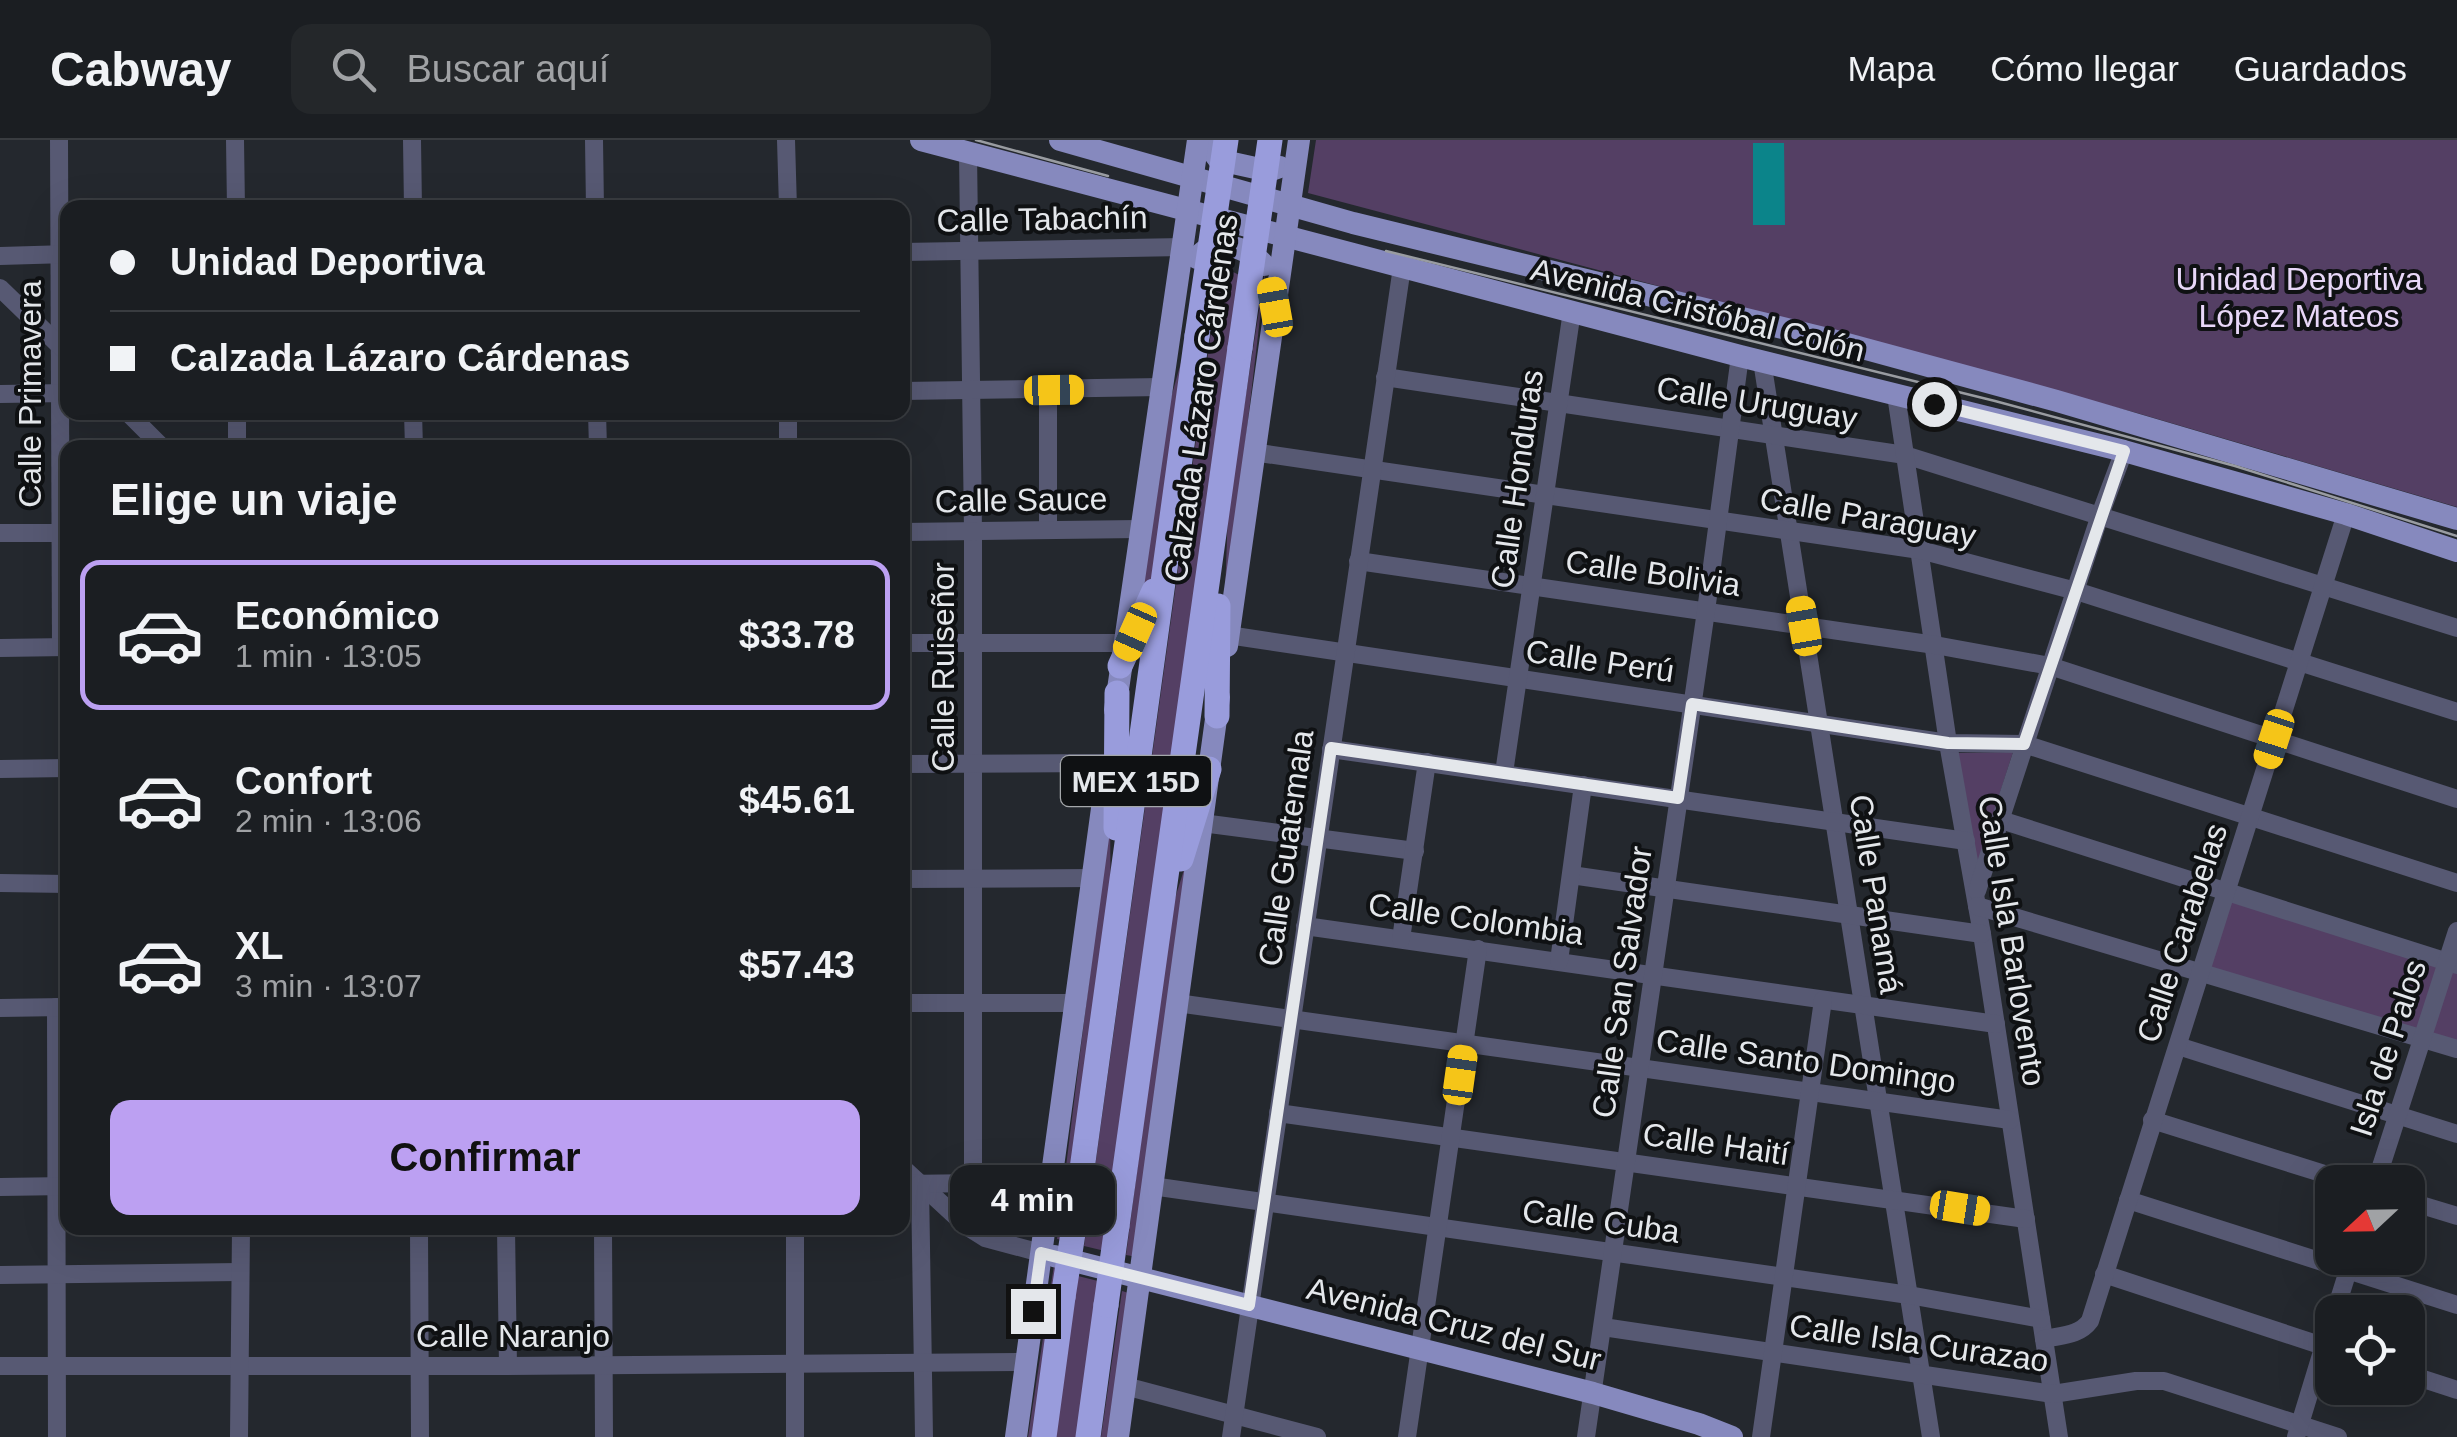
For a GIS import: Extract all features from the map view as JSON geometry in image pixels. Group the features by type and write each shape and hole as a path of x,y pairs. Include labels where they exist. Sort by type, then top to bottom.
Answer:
{"highway":[{"name":"Calzada Lázaro Cárdenas","path":"1044,1437 1226,140"},
{"name":"Calzada Lázaro Cárdenas","path":"1088,1437 1270,140"},
{"path":"1217,716 1219,503"},
{"path":"1121,655 1166,564"},
{"path":"1116,932 1117,693"},
{"path":"1159,925 1210,769"}],"main road":[{"name":"Avenida Cristóbal Colón","path":"921,140 1751,359 2124,451 2457,550"},
{"name":"Avenida Cristóbal Colón","path":"1060,140 1353,223 1840,342 2076,406 2457,519"},
{"name":"Calzada Lázaro Cárdenas","path":"1016,1437 1121,655 1198,140"},
{"path":"1208,140 1219,160 1269,171 1280,166 1299,140"},
{"name":"Calzada Lázaro Cárdenas","path":"1118,1437 1299,140"},
{"path":"1154,201 1168,185 1164,170"},
{"path":"1320,245 1335,231 1353,223"},
{"path":"1175,296 1200,252 1216,245 1257,257 1267,273 1275,307"},
{"name":"Avenida Cruz del Sur","path":"1041,1253 1593,1393 1732,1437"}],"street":[{"name":"Calle Primavera","path":"58,140 61,200"},
{"path":"235,140 236,200"},
{"path":"412,140 412,200"},
{"path":"594,140 594,200"},
{"path":"786,140 788,200"},
{"name":"Calle Ruiseñor","path":"968,153 974,532 974,1230"},
{"name":"Calle Tabachín","path":"910,252 1182,247"},
{"path":"0,256 60,254"},
{"name":"Calle Guatemala","path":"1231,1437 1402,267"},
{"path":"0,288 60,346"},
{"name":"Calle Honduras","path":"1504,773 1572,312"},
{"name":"Calle San Salvador","path":"1586,1437 1730,428 1751,359"},
{"name":"Calle Panamá","path":"1751,359 1773,434 1931,1437"},
{"name":"Calle Uruguay","path":"1385,378 1905,455 2457,628"},
{"path":"910,392 1161,387"},
{"path":"1048,390 1048,530"},
{"path":"0,394 60,393"},
{"name":"Calle Isla Barlovento","path":"1896,395 2059,1437"},
{"path":"135,420 155,440"},
{"path":"2124,451 2024,744 1977,900 2457,1049"},
{"name":"Calle Paraguay","path":"1254,452 1920,550 2076,591 2457,712"},
{"name":"Calle Carabelas","path":"2043,1329 2076,1333 2090,1322 2346,514"},
{"name":"Calle Sauce","path":"910,532 1140,529"},
{"path":"0,533 60,533"},
{"name":"Calle Bolivia","path":"1358,561 1935,645 2050,666 2457,799"},
{"name":"Calle Perú","path":"1228,635 1948,743 2024,744 2457,883"},
{"path":"910,643 973,641 1121,655"},
{"path":"0,648 60,647"},
{"path":"1331,748 1966,840"},
{"path":"1401,939 1428,762"},
{"path":"910,764 1108,763"},
{"path":"0,768 60,768"},
{"path":"1558,960 1584,784"},
{"path":"2001,820 2452,963"},
{"path":"1202,823 1415,851"},
{"path":"1571,875 1982,934"},
{"path":"910,879 1094,878"},
{"path":"0,883 60,884"},
{"name":"Calle Colombia","path":"1305,926 1996,1024"},
{"name":"Isla de Palos","path":"2382,1165 2452,963 2457,932"},
{"path":"1406,1437 1478,950"},
{"path":"1761,1437 1823,1000"},
{"path":"910,1002 1075,1003"},
{"name":"Calle Santo Domingo","path":"1177,1004 2010,1120"},
{"path":"0,1008 60,1007"},
{"path":"2178,1046 2457,1134"},
{"name":"Calle Haití","path":"1278,1113 2026,1218"},
{"path":"2152,1120 2315,1171"},
{"path":"912,1184 1051,1182"},
{"path":"912,1184 986,1238 1041,1253"},
{"path":"912,1184 924,1363 924,1437"},
{"path":"0,1186 60,1186"},
{"name":"Calle Cuba","path":"1152,1186 1908,1295 2043,1329"},
{"path":"2128,1200 2315,1254"},
{"path":"2425,1206 2457,1216"},
{"path":"57,1437 60,1221"},
{"path":"239,1437 241,1235"},
{"path":"419,1235 420,1437"},
{"path":"506,1235 508,1366"},
{"path":"603,1235 604,1437"},
{"path":"795,1235 795,1437"},
{"path":"0,1275 240,1272"},
{"path":"2104,1274 2315,1343"},
{"path":"2379,1275 2457,1305"},
{"name":"Calle Isla Curazao","path":"1603,1327 2053,1394 2136,1381 2164,1381 2298,1431 2338,1437"},
{"name":"Calle Naranjo","path":"0,1366 1026,1362"},
{"path":"2425,1380 2457,1390"},
{"path":"2298,1431 2315,1383"},
{"path":"1125,1386 1317,1437"}],"green space":[{"name":"Unidad Deportiva López Mateos","path":"1316,140 2457,140 2457,507 2137,413 1308,193"},
{"path":"1267,259 1224,624 1228,509"},
{"path":"1231,271 1258,284 1105,1251 1084,1246 1212,325 1195,322 1202,274"},
{"path":"1194,317 1158,564 1137,607 1170,401"},
{"path":"2013,752 1977,865 1957,753"},
{"path":"1110,812 1111,935 1064,1240 1057,1239"},
{"path":"1198,825 1137,1257 1126,1255 1171,911"},
{"path":"2229,901 2438,966 2418,1031 2208,968"},
{"path":"2451,971 2457,973 2457,1043 2431,1035"},
{"path":"1054,1265 1062,1268 1040,1437 1028,1437"},
{"path":"1078,1276 1102,1282 1080,1437 1055,1437"},
{"path":"1122,1291 1132,1294 1113,1437 1101,1437"}],"water":[{"path":"1753,143 1784,143 1785,225 1753,225"}],"tram line":[{"path":"976,140 1108,176"},
{"path":"1386,251 1995,401 2235,466 2457,536"}],"route":[{"path":"1033,1311 1041,1253 1249,1305 1331,748 1678,798 1692,704 1948,743 2024,744 2124,451 1934,404"}]}
